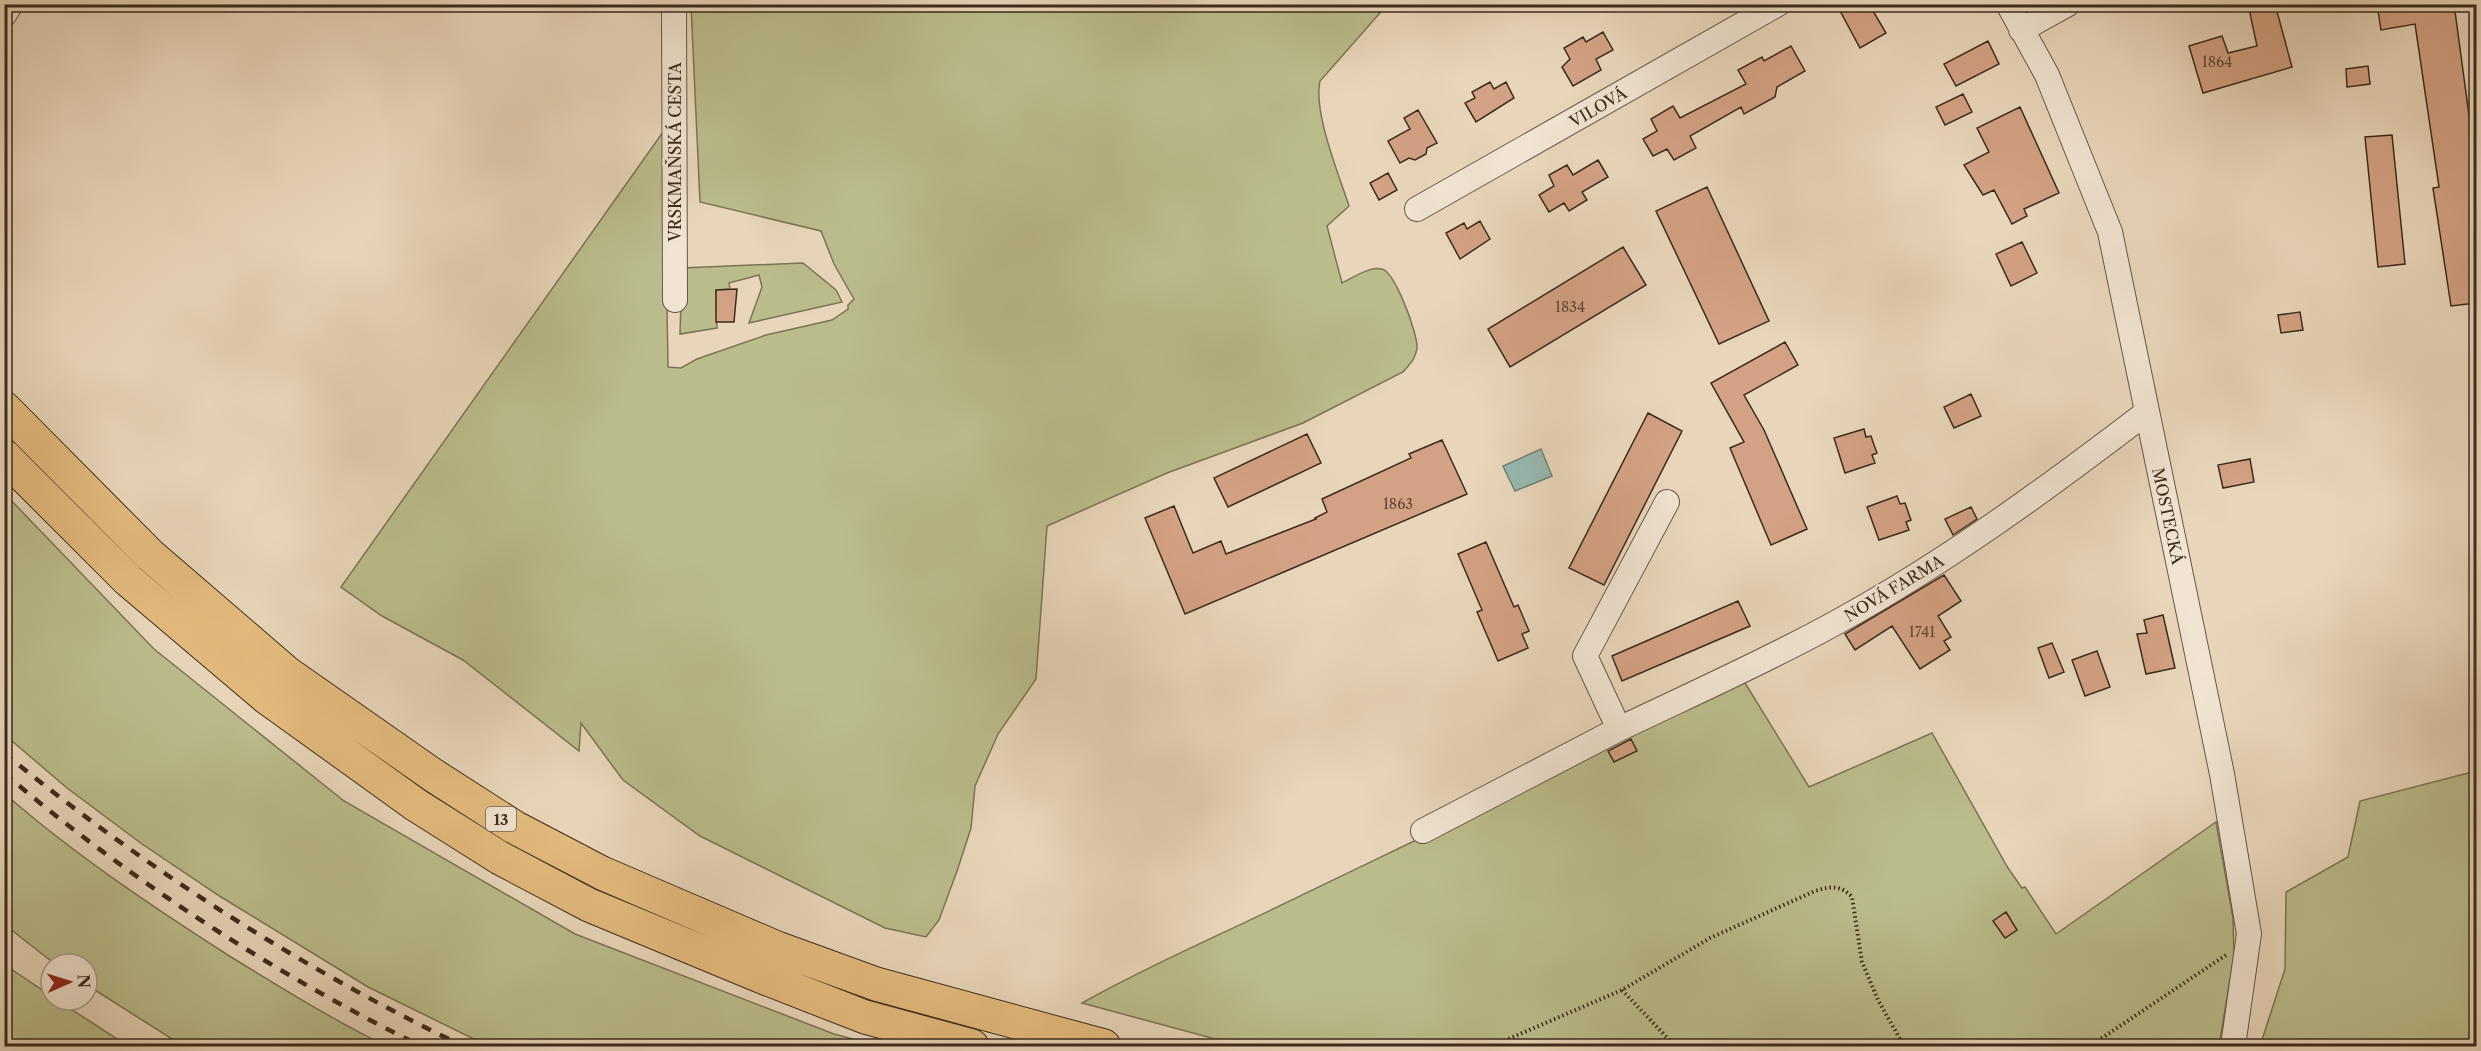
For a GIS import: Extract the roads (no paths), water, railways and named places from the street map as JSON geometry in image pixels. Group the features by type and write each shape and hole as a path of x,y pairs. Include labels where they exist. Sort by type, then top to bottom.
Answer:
{"highway":[{"name":"13","path":"4,408 150,555 287,673 433,775 514,827 602,873 777,948 876,984 1104,1047"},
{"name":"13","path":"4,456 128,580 266,697 416,805 500,858 589,905 765,978 865,1017 972,1047"}],"street":[{"path":"4,15 11,4"},
{"name":"VRSKMAŇSKÁ CESTA","path":"674,4 675,300"},
{"name":"VILOVÁ","path":"1417,209 1778,4"},
{"name":"MOSTECKÁ","path":"2008,4 2047,75 2110,231 2222,774 2248,934 2233,1047"},
{"path":"2021,30 2068,4"},
{"name":"NOVÁ FARMA","path":"1423,831 1619,729 1839,621 1953,553 2061,478 2147,412"},
{"path":"1619,729 1585,656 1667,502"}],"water":[{"path":"1541,449 1552,476 1515,491 1503,466"}],"railway":[{"path":"4,753 113,837 225,913 342,983 463,1046"},
{"path":"4,773 101,850 205,923 312,988 421,1046"}]}
